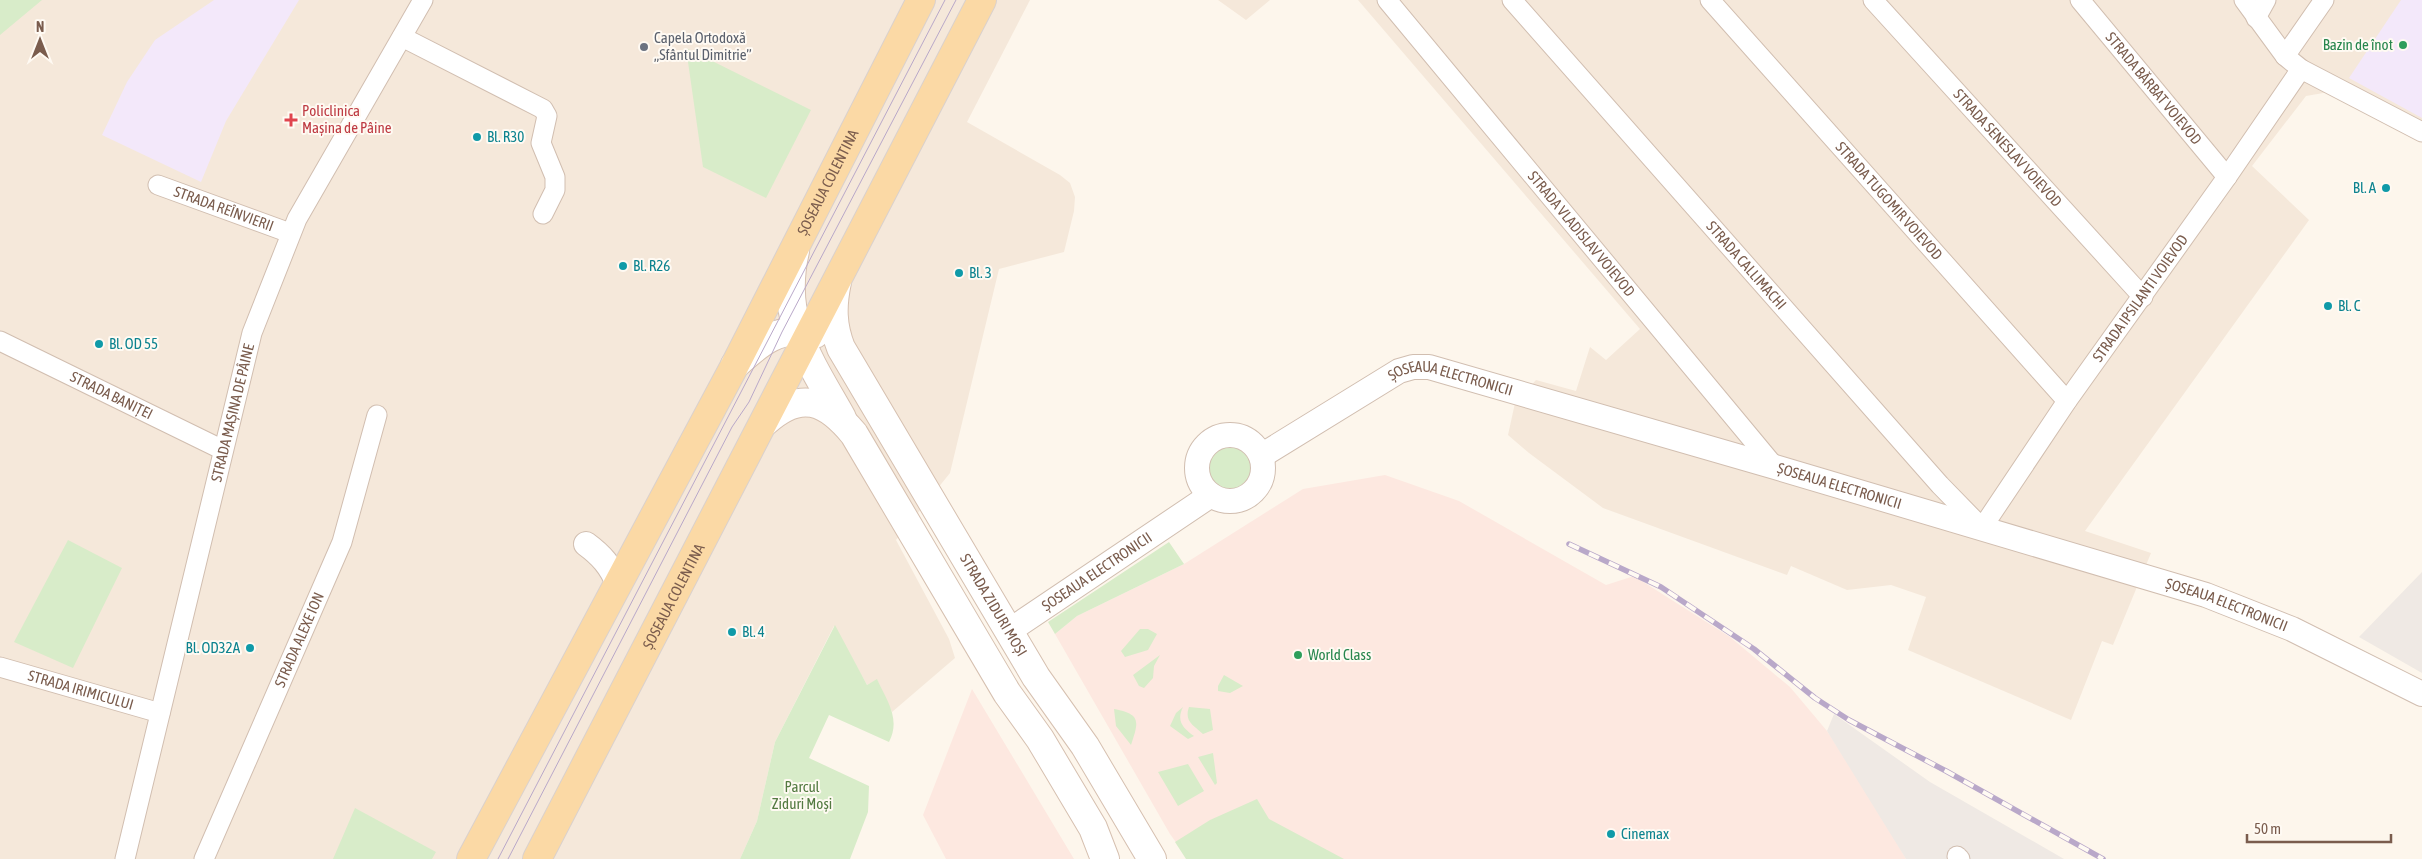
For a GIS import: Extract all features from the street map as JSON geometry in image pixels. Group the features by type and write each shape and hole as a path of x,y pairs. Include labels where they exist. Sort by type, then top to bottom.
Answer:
{"main road":[{"name":"ȘOSEAUA COLENTINA","path":"470,859 735,365 921,0"},
{"name":"ȘOSEAUA COLENTINA","path":"538,859 766,421 803,337 838,277 982,0"},
{"path":"798,241 790,280 803,337 846,424 870,459 1007,693 1040,739 1093,828 1105,859"},
{"name":"ȘOSEAUA COLENTINA","path":"838,277 832,312 836,335 841,348"},
{"name":"ȘOSEAUA COLENTINA","path":"735,365 769,337 782,332 803,337"},
{"path":"803,337 823,337 841,348"},
{"name":"STRADA ZIDURI MOȘI","path":"841,348 1046,693 1086,746 1152,859"},
{"path":"766,421 786,405 803,401 822,405 832,411 846,424"}],"street":[{"name":"STRADA MAȘINA DE PÂINE","path":"125,859 250,339 290,233 423,0"},
{"name":"STRADA VLADISLAV VOIEVOD","path":"1387,0 1774,466"},
{"name":"STRADA CALLIMACHI","path":"1512,0 1933,478 1982,528"},
{"name":"STRADA TUGOMIR VOIEVOD","path":"1710,0 2067,401"},
{"name":"STRADA SENESLAV VOIEVOD","path":"1873,0 2143,297"},
{"name":"STRADA BĂRBAT VOIEVOD","path":"2080,0 2227,178"},
{"path":"2244,0 2285,56 2301,69 2422,132"},
{"path":"2256,18 2266,0"},
{"path":"2285,56 2324,0"},
{"path":"402,37 543,109 548,116 541,143 556,177 555,190 543,214"},
{"name":"STRADA IPSILANTI VOIEVOD","path":"1982,528 2067,401 2227,178 2301,69"},
{"name":"STRADA REÎNVIERII","path":"158,185 290,233"},
{"name":"STRADA BANIȚEI","path":"0,341 223,450"},
{"name":"ȘOSEAUA ELECTRONICII","path":"1261,456 1398,372 1421,367 1774,466 2148,576 2252,612 2292,629 2422,694"},
{"name":"STRADA ALEXE ION","path":"204,859 342,542 377,415"},
{"path":"1221,437 1242,438 1251,443 1261,456 1264,468 1262,478 1250,495 1230,501 1211,495 1201,482 1198,469 1199,459 1204,449 1211,442 1221,437"},
{"name":"ȘOSEAUA ELECTRONICII","path":"1009,631 1211,495"},
{"path":"618,584 609,565 601,555 586,544 605,549 637,548"},
{"name":"STRADA IRIMICULUI","path":"0,667 160,714"}],"shaded area":[{"path":"0,0 1030,0 967,122 1060,175 1070,183 1075,197 1074,211 1064,252 999,269 950,473 896,540 949,639 955,658 892,712 877,680 867,685 834,626 775,742 757,821 740,859 0,859"},
{"path":"214,0 299,0 226,121 201,182 102,135 127,82 155,40"},
{"path":"1218,0 1270,0 1246,20"},
{"path":"1358,0 2422,0 2422,139 2335,91 2306,96 2252,166 2309,220 2085,531 2151,553 2113,645 2102,641 2071,720 1908,650 1926,597 1891,585 1847,590 1791,566 1787,575 1603,508 1508,435 1515,403 1536,380 1576,391 1590,347 1606,360 1640,329"},
{"path":"2401,0 2422,0 2422,118 2349,78"},
{"path":"1385,475 1459,501 1606,585 1634,576 1730,637 1790,687 1827,731 1874,803 1906,859 1188,859 1170,834 1055,634 1077,616 1184,564 1303,489"},
{"path":"2422,572 2422,673 2359,637"},
{"path":"972,689 1074,859 946,859 923,815"},
{"path":"1834,714 1930,782 2064,859 1906,859 1827,731"}],"green space":[{"path":"0,0 42,0 0,35"},
{"path":"686,48 811,110 766,198 703,167"},
{"path":"1230,435 1242,438 1253,445 1260,456 1263,468 1260,480 1253,491 1242,498 1230,501 1218,498 1207,491 1200,480 1197,468 1200,456 1207,445 1218,438"},
{"path":"68,540 122,568 73,668 14,642"},
{"path":"1169,542 1184,564 1077,616 1055,634 1048,622"},
{"name":"Parcul Ziduri Moși","path":"835,625 867,685 877,679 891,710 894,726 889,742 829,715 809,758 869,786 868,812 850,859 740,859 757,821 775,742"},
{"path":"1140,629 1148,629 1157,634 1148,650 1125,657 1121,651"},
{"path":"1160,655 1154,666 1153,678 1144,688 1139,686 1133,675"},
{"path":"1224,675 1243,686 1230,693 1218,691 1218,686"},
{"path":"1183,707 1180,716 1182,724 1194,736 1188,739 1170,726 1176,713"},
{"path":"1189,707 1210,709 1213,730 1203,734 1193,725 1188,716"},
{"path":"1114,709 1129,713 1136,720 1136,730 1131,745 1116,726"},
{"path":"1213,753 1217,783 1215,785 1198,757"},
{"path":"1188,764 1204,791 1178,806 1158,772"},
{"path":"1257,799 1269,819 1344,859 1186,859 1175,842 1210,820"},
{"path":"355,808 436,852 432,859 333,859"}],"tram line":[{"path":"498,859 945,0"},
{"path":"508,859 732,427 749,402 782,332 956,0"}],"railway":[{"path":"1569,544 1661,587 1754,649 1815,698 1849,720 1946,771 2103,859"}],"place":[{"name":"Bazin de înot","path":"2403,45"},
{"name":"Capela Ortodoxă „Sfântul Dimitrie”","path":"644,47"},
{"name":"Policlinica Mașina de Pâine","path":"291,120"},
{"name":"Bl. R30","path":"477,137"},
{"name":"Bl. A","path":"2386,188"},
{"name":"Bl. R26","path":"623,266"},
{"name":"Bl. 3","path":"959,273"},
{"name":"Bl. C","path":"2328,306"},
{"name":"Bl. OD 55","path":"99,344"},
{"name":"Bl. 4","path":"732,632"},
{"name":"Bl. OD32A","path":"250,648"},
{"name":"World Class","path":"1298,655"},
{"name":"Cinemax","path":"1611,834"}]}
